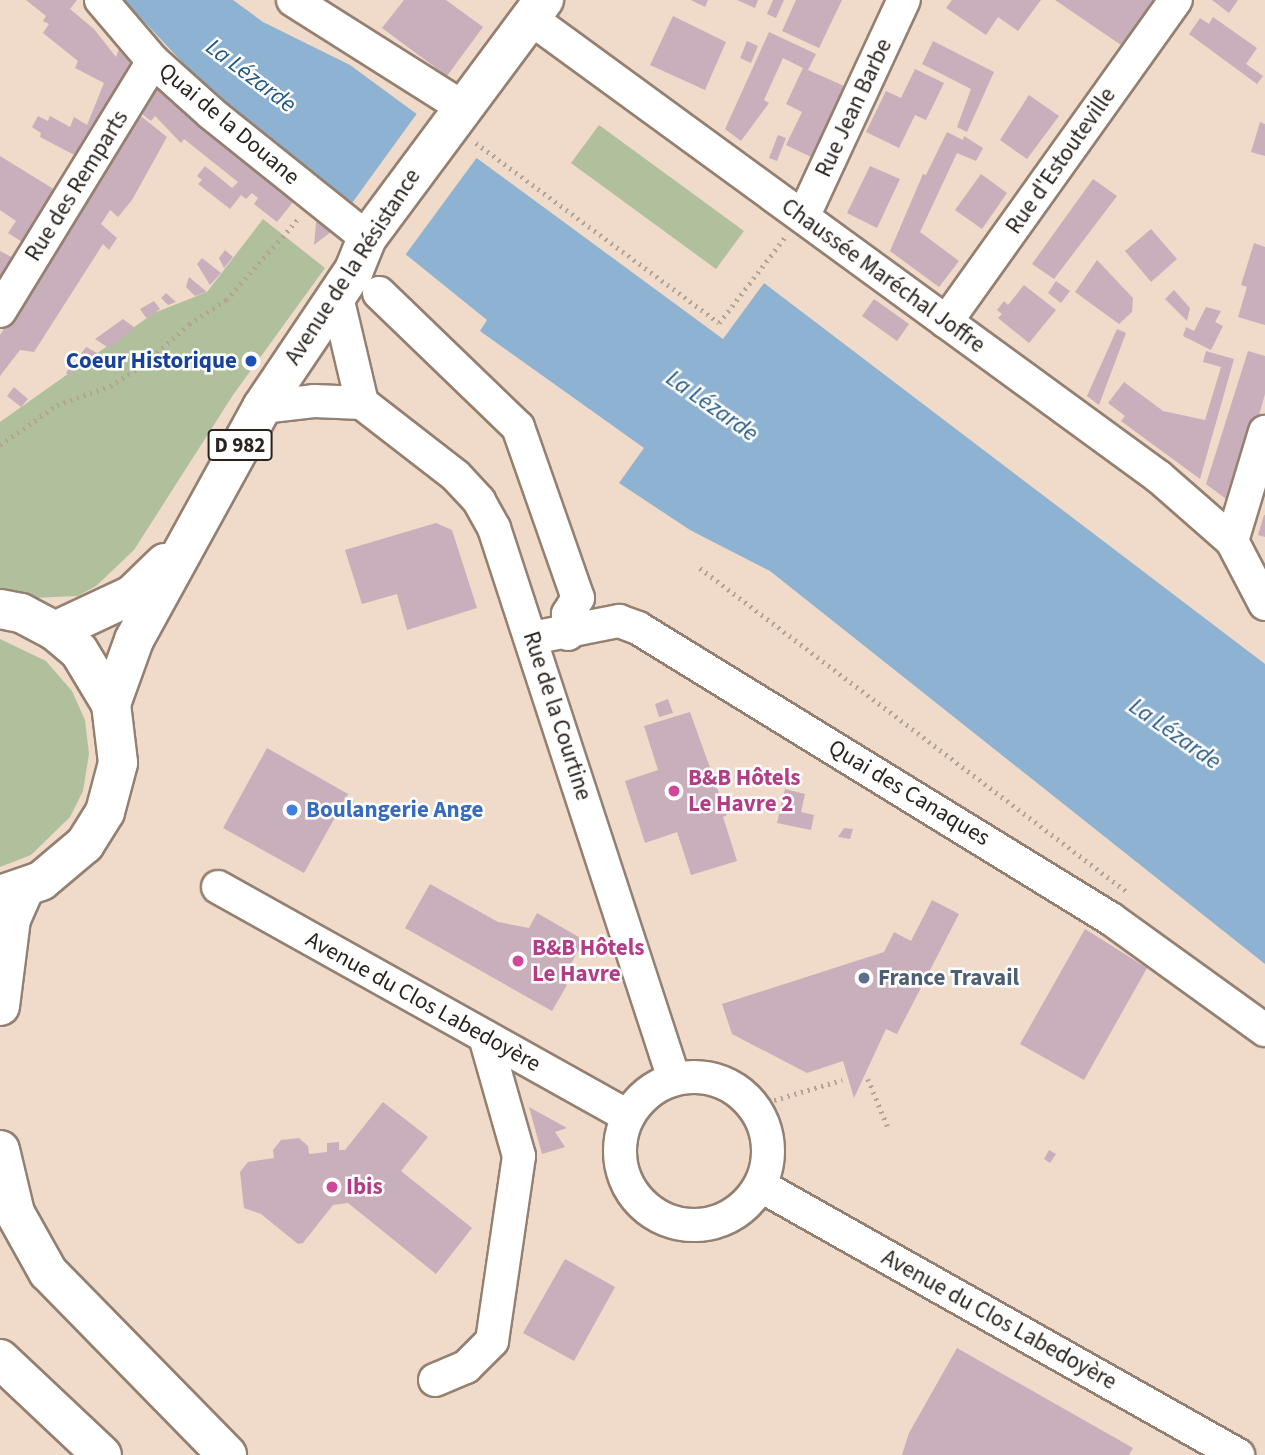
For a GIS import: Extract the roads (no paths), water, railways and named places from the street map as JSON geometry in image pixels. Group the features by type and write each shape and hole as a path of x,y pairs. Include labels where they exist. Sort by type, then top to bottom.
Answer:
{"main road":[{"name":"Avenue de la Résistance","path":"111,704 134,640 182,547 261,407 337,297 367,238 537,9"},
{"name":"Avenue de la Résistance","path":"55,631 132,595 182,547"},
{"path":"0,609 21,613 55,631 97,676 111,704 118,763 101,820 65,864 12,893 0,1006"},
{"path":"0,1150 15,1213 48,1272 227,1455"},
{"path":"0,1359 91,1443 116,1455"}],"street":[{"name":"Quai de la Douane","path":"101,0 153,61 367,238"},
{"name":"Rue Jean Barbe","path":"804,215 904,0"},
{"name":"Rue d'Estouteville","path":"946,323 1176,0"},
{"path":"310,4 455,116"},
{"name":"Chaussée Maréchal Joffre","path":"537,9 946,323 1159,477 1232,541"},
{"name":"Rue des Remparts","path":"0,311 153,61"},
{"path":"379,293 517,427 578,598 568,614 568,634"},
{"path":"261,407 314,401 362,403 337,297"},
{"name":"Rue de la Courtine","path":"362,403 456,476 479,501 504,554 674,1079"},
{"path":"1265,432 1232,541 1265,604"},
{"name":"Quai des Canaques","path":"532,638 568,634 619,621 638,628 1099,912 1265,1030"},
{"name":"Avenue du Clos Labedoyère","path":"218,887 628,1116"},
{"path":"435,1380 466,1367 492,1341 496,1314 519,1156 485,1037"},
{"path":"710,1078 735,1088 754,1106 765,1128 769,1154 761,1186 747,1205 713,1224 686,1226 662,1219 629,1189 620,1164 620,1140 628,1116 642,1097 674,1079 710,1078"},
{"name":"Avenue du Clos Labedoyère","path":"761,1186 1238,1455"}],"water":[{"name":"La Lézarde","path":"124,0 233,0 263,22 350,65 723,339 764,283 1265,664 1265,964 770,571 690,530 619,483 644,448 480,331 487,320 227,110"}],"place":[{"name":"Coeur Historique","path":"251,361"},
{"name":"B&B Hôtels Le Havre 2","path":"674,791"},
{"name":"Boulangerie Ange","path":"292,810"},
{"name":"B&B Hôtels Le Havre","path":"518,961"},
{"name":"France Travail","path":"864,978"},
{"name":"Ibis","path":"332,1187"}]}
